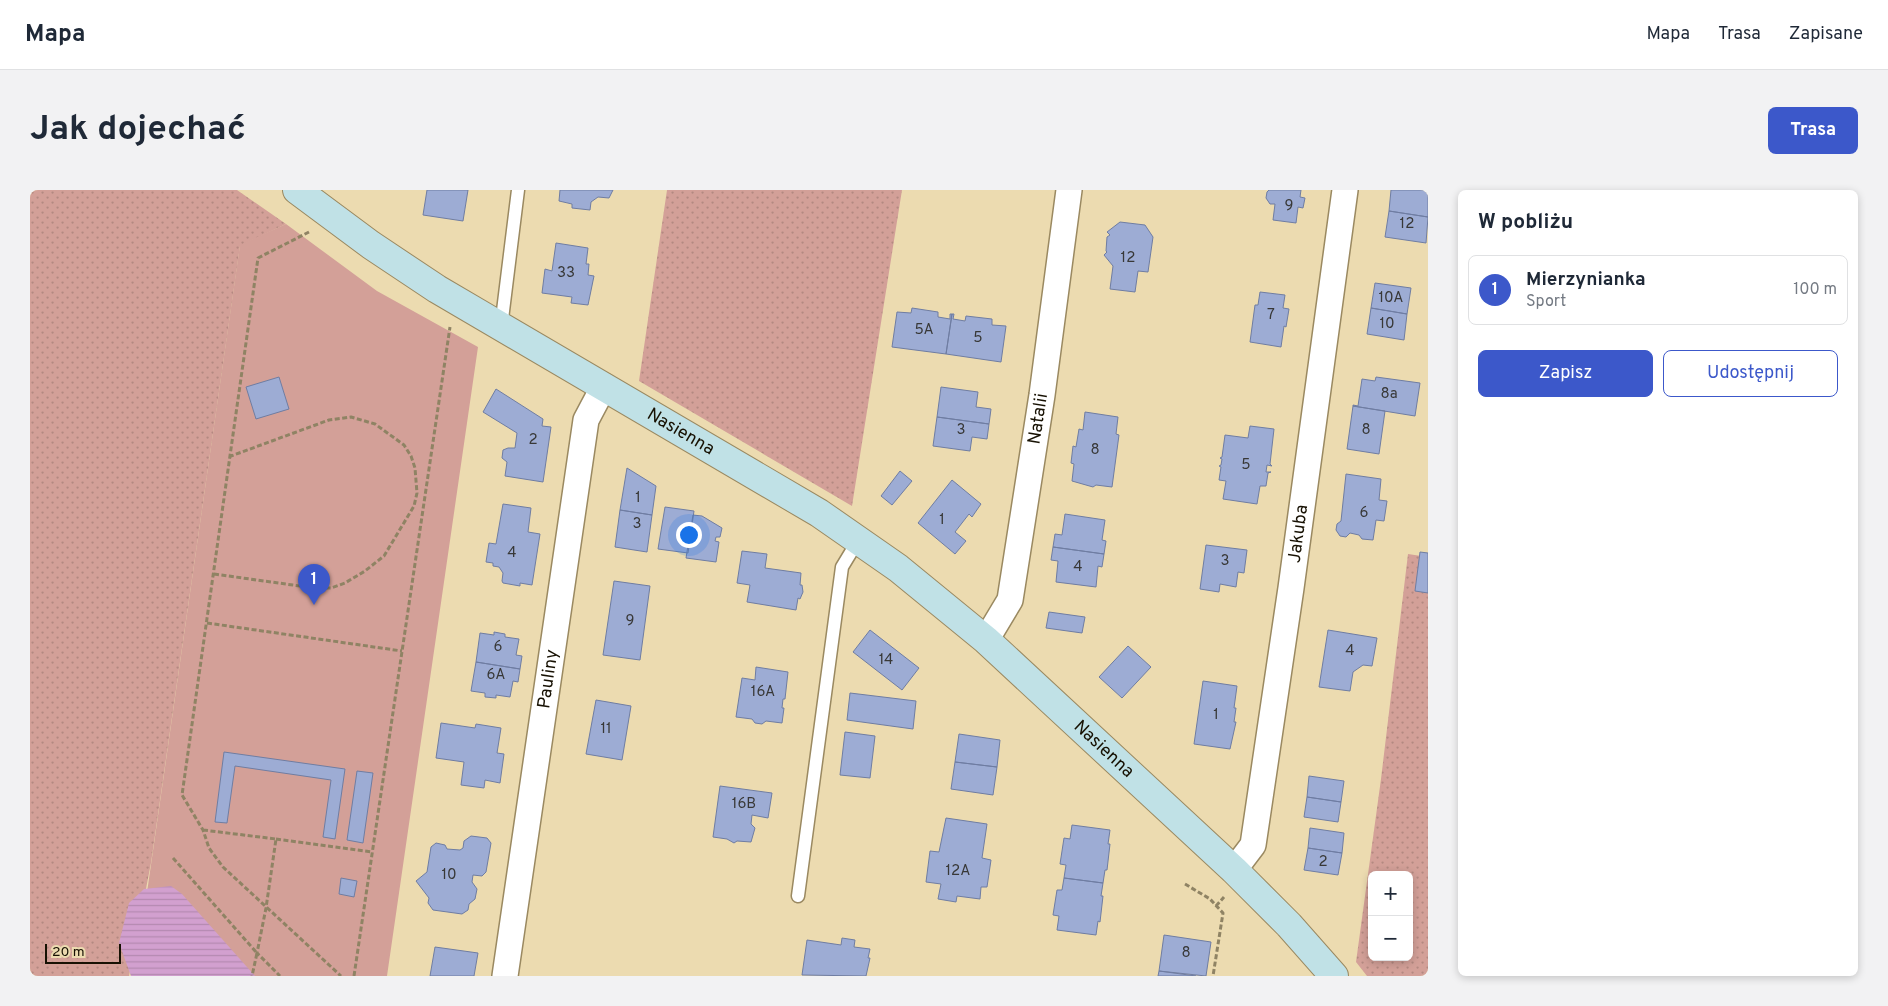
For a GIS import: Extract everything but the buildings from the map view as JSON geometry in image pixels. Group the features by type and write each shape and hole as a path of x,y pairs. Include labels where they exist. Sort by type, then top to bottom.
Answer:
{"street":[{"name":"Nasienna","path":"297,190 384,255 437,289 819,514 859,539 898,568 986,640 1234,870 1289,925 1334,976"},
{"name":"Natalii","path":"986,640 1010,600 1042,395 1070,190"},
{"name":"Jakuba","path":"1234,870 1253,846 1291,588 1345,190"},
{"name":"Pauliny","path":"505,976 586,420 604,386"}],"lane":[{"path":"502,327 518,190"},
{"path":"798,896 842,567 859,539"}],"path":[{"path":"316,228 258,258 182,795 203,830 209,848 223,867 341,976"},
{"path":"354,976 450,327"},
{"path":"214,574 314,588 331,588 345,583 365,571 384,556 414,506 417,494 415,468 404,445 375,424 351,417 329,420 230,456"},
{"path":"207,623 402,651"},
{"path":"203,830 372,852"},
{"path":"252,976 266,908 276,839"},
{"path":"173,858 257,953 280,976"},
{"path":"1185,884 1210,899 1223,913 1214,976"}],"shaded area":[{"path":"30,190 237,190 286,224 240,246 151,863 129,976 30,976"},
{"path":"667,190 902,190 852,506 639,381"},
{"path":"286,224 377,291 478,347 387,976 135,976 240,245"},
{"path":"1408,554 1428,557 1428,976 1367,976 1356,962 1368,874 1368,961 1413,961 1413,871 1368,871"},
{"path":"171,886 182,894 255,976 131,976 119,943 129,903 144,889"}],"place":[{"name":"Mierzynianka","path":"314,605"}]}
